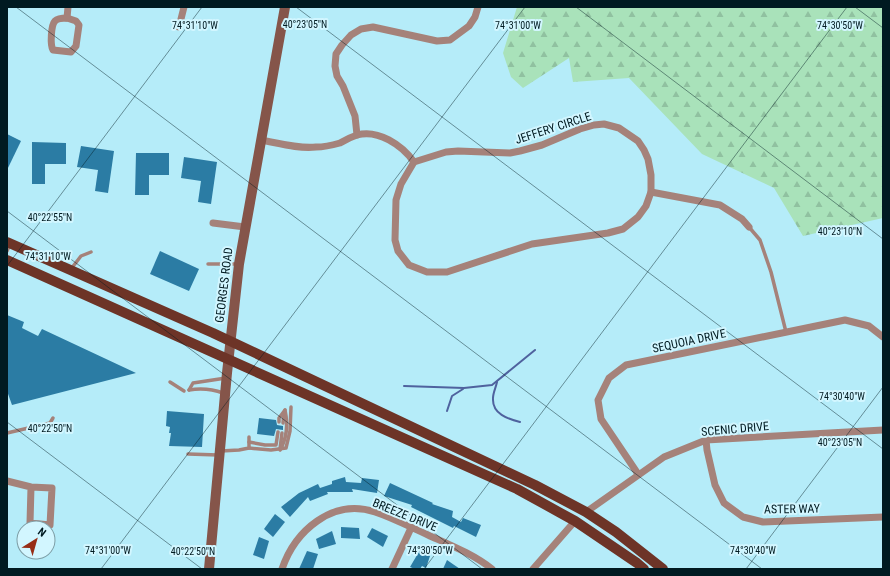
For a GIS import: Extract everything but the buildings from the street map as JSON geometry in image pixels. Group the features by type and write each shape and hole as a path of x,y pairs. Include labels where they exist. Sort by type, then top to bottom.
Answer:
{"main road":[{"path":"8,245 70,270 230,341 535,484 586,512 616,532 663,569"},
{"path":"7,260 517,489 575,521 644,569"}],"street":[{"path":"68,7 68,18"},
{"path":"179,27 184,7"},
{"name":"GEORGES ROAD","path":"209,569 226,378 239,264 285,7"},
{"path":"357,135 356,116 337,76 335,66 336,54 351,36 361,29 373,27 437,41 450,40 469,26 475,17 478,7"},
{"path":"68,18 79,24 76,46 72,52 53,50 51,46 54,22 57,19 68,18"},
{"name":"JEFFERY CIRCLE","path":"604,124 619,128 627,132 638,141 648,159 651,175 651,192 646,206 638,217 623,229 608,233 532,244 447,272 427,272 409,265 398,251 395,240 396,200 401,184 414,162 446,152 510,153 542,145 580,129 604,124"},
{"path":"261,140 300,147 315,147 338,143 357,135 375,134 388,139 409,154 414,162"},
{"path":"651,192 720,205 742,220 749,227"},
{"path":"213,223 245,227"},
{"name":"SEQUOIA DRIVE","path":"638,474 601,419 598,400 609,378 626,365 845,320 870,326 883,337"},
{"name":"SCENIC DRIVE","path":"586,512 664,457 706,440 883,430"},
{"name":"ASTER WAY","path":"706,440 715,485 724,503 743,517 763,522 883,516"},
{"path":"7,481 30,487 52,488 50,525 30,523 30,487"},
{"name":"BREEZE DRIVE","path":"282,569 285,560 297,539 310,525 322,517 342,510 359,509 374,512 411,528 473,556 492,569"},
{"path":"533,569 575,521"},
{"path":"392,569 411,528"}],"lane":[{"path":"749,227 760,240 771,272 786,332"},
{"path":"70,270 81,256 91,252"},
{"path":"208,264 239,264"},
{"path":"225,394 213,389 199,388 189,390 193,383 226,378"},
{"path":"170,382 184,391"},
{"path":"188,454 220,453 249,448 280,450 286,448 290,431 291,407"},
{"path":"280,450 285,442 287,421 285,410 279,418 281,422"},
{"path":"7,433 50,423 53,418"},
{"path":"249,442 265,445 276,445 280,433 280,450"},
{"path":"249,437 249,448"}],"green space":[{"path":"517,7 883,7 883,218 803,236 774,188 702,154 629,78 573,82 569,58 523,88 511,77 503,53"}],"waterway":[{"path":"404,386 464,388 492,385 535,350"},
{"path":"497,382 493,396 493,404 495,408 502,415 520,422"},
{"path":"447,411 452,396 463,389"}]}
